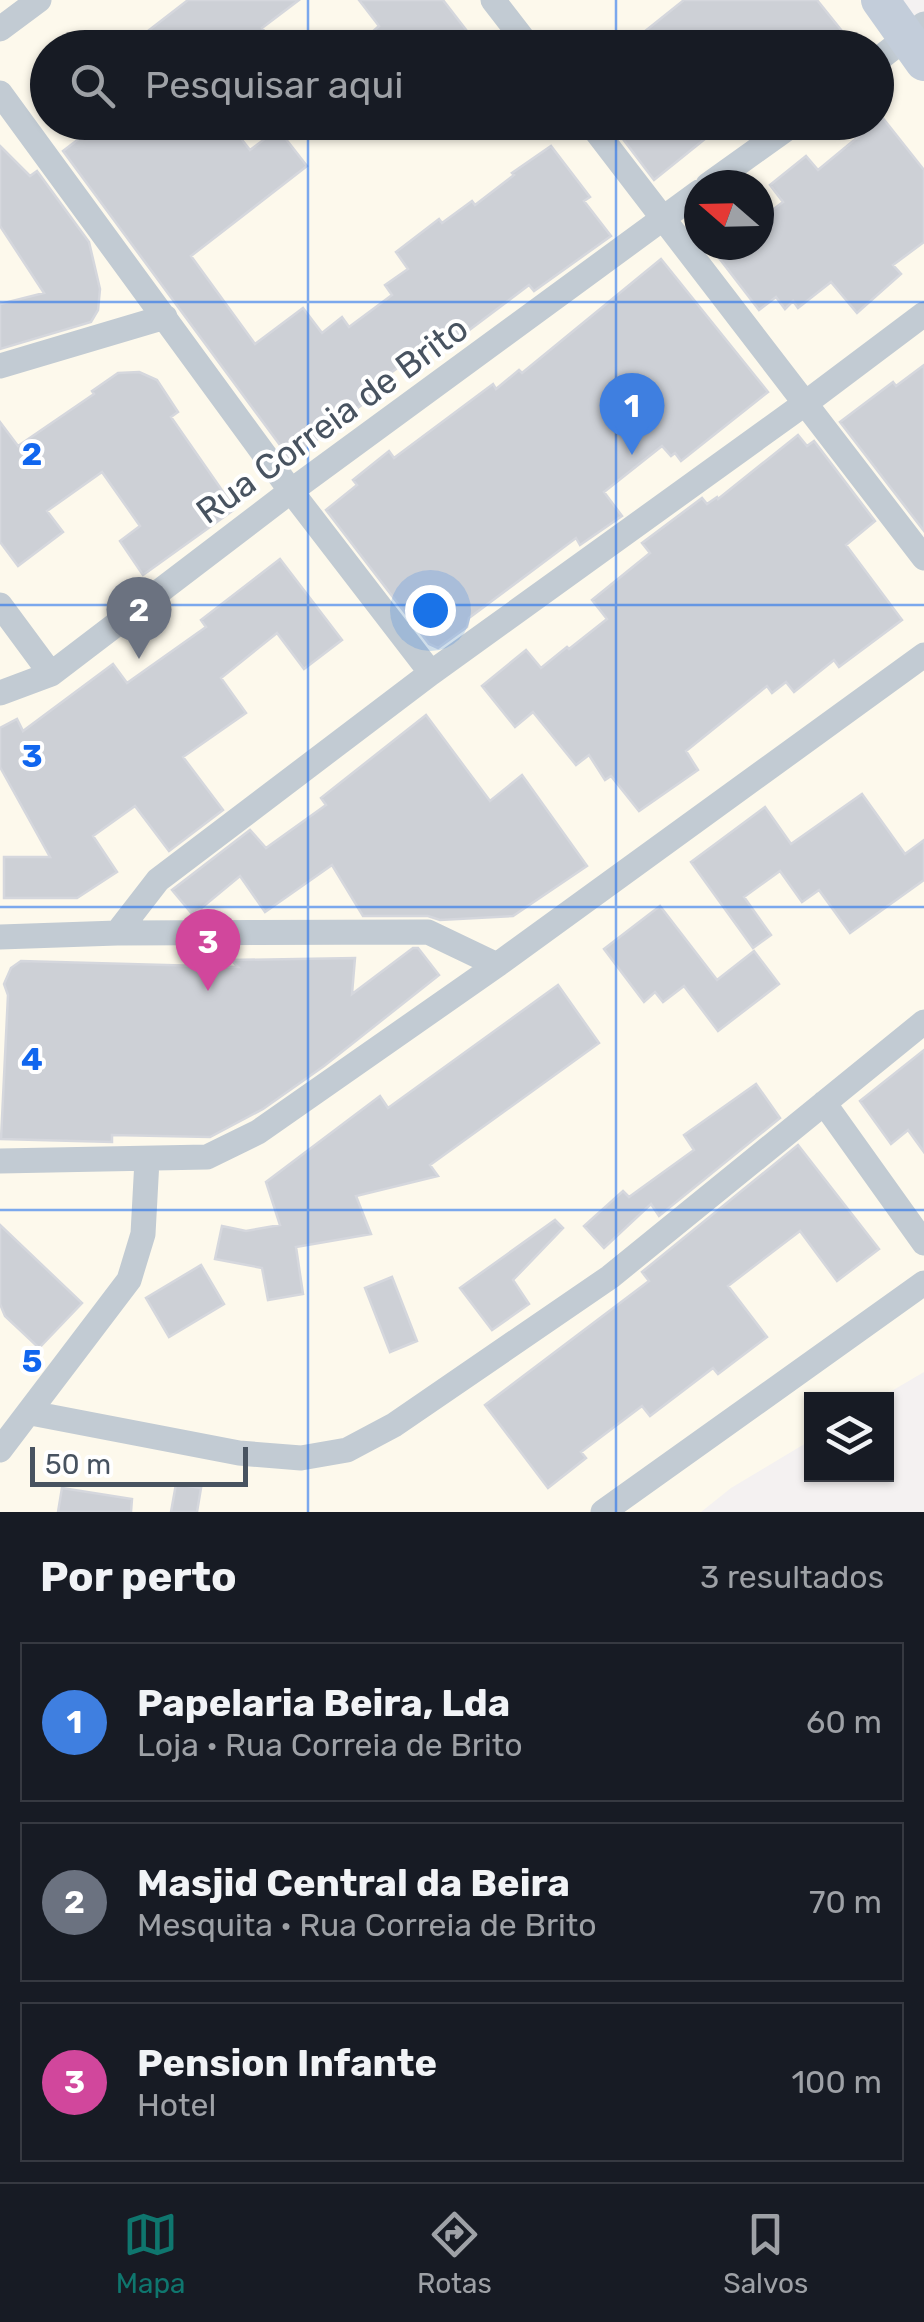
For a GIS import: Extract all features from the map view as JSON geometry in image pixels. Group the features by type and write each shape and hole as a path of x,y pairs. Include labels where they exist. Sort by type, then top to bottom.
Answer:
{"street":[{"path":"0,28 40,0"},
{"path":"493,0 516,30"},
{"path":"880,0 918,41 894,52"},
{"path":"0,93 30,134"},
{"path":"35,140 291,491 431,673"},
{"path":"603,140 924,558"},
{"path":"729,170 771,140"},
{"name":"Rua Correia de Brito","path":"0,693 51,674 291,491 684,205"},
{"path":"118,933 158,880 431,673 924,314"},
{"path":"0,366 165,317"},
{"path":"0,605 51,674"},
{"path":"0,1160 207,1157 258,1132 497,965 924,655"},
{"path":"0,937 428,932 497,965"},
{"path":"31,1413 238,1453 301,1458 348,1450 394,1425 610,1278 924,1022"},
{"path":"824,1103 924,1243"},
{"path":"0,1450 129,1280 144,1234 147,1160"},
{"path":"602,1512 924,1283"}],"shaded area":[{"path":"0,0 873,0 924,64 924,1372 890,1392 804,1392 804,1444 731,1488 701,1512 0,1512"}],"building":[{"path":"188,0 299,0 264,30 149,30"},
{"path":"359,0 443,0 466,30 374,30 379,26"},
{"path":"684,0 817,0 841,30 646,30"},
{"path":"894,132 924,170 924,242 893,265 901,274 857,313 831,282 798,308 793,301 785,309 776,297 759,310 721,260 774,260 774,209 783,202 774,190 774,182 806,156 818,170 854,140 894,140"},
{"path":"77,140 242,140 250,150 263,140 287,140 307,166 191,256 255,344 303,308 322,333 342,317 349,327 392,295 385,285 408,269 396,252 439,219 442,223 472,201 475,205 551,146 590,197 584,201 611,236 534,291 529,285 460,337 452,327 368,390 373,396 291,460 63,151"},
{"path":"624,140 704,140 654,180"},
{"path":"0,146 30,176 37,171 89,242 100,289 98,310 91,322 0,349 0,304 44,293 0,226"},
{"path":"661,259 768,392 681,461 662,446 604,492 622,516 580,545 576,538 469,618 467,627 438,648 429,644 326,510 357,485 353,480 389,451 394,458 493,384 496,389 519,370 522,373"},
{"path":"924,365 924,531 840,422 893,382 896,386"},
{"path":"139,372 157,380 178,412 171,417 235,509 143,575 120,541 140,526 102,472 47,511 63,532 18,566 0,542 0,422 18,446 118,373"},
{"path":"798,435 807,446 814,441 875,521 846,545 902,620 839,667 834,660 794,692 786,682 772,693 767,686 686,751 698,770 639,811 611,776 605,780 589,755 576,765 533,712 515,727 482,686 526,650 541,668 607,619 592,600 650,553 642,543 702,498 707,504 718,499"},
{"path":"280,559 342,640 304,669 277,633 221,678 246,713 183,757 223,810 169,851 135,806 93,836 117,872 77,898 4,898 4,857 50,857 0,767 0,728 17,719 23,731 113,664 127,683 206,627 201,620"},
{"path":"426,715 490,801 522,775 587,866 513,916 440,920 428,916 363,916 332,865 265,912 240,876 193,915 172,890 250,830 266,848 326,805 321,798"},
{"path":"862,794 905,854 924,840 924,880 850,933 819,890 802,902 780,871 744,897 771,935 753,948 691,862 765,807 791,844"},
{"path":"660,906 717,980 754,951 779,984 718,1031 684,986 663,1002 655,992 644,1002 604,949"},
{"path":"418,948 439,975 324,1066 263,1109 210,1137 112,1135 112,1142 1,1139 8,995 4,984 11,968 21,961 238,967 231,960 355,958 352,994"},
{"path":"558,985 599,1043 430,1165 438,1176 356,1196 371,1234 296,1247 303,1294 268,1300 262,1268 215,1259 222,1226 246,1231 280,1225 266,1182 380,1096 388,1108"},
{"path":"924,1050 924,1152 908,1130 891,1144 860,1101"},
{"path":"756,1084 780,1118 659,1216 651,1204 604,1248 584,1226 623,1191 629,1197 694,1150 684,1135"},
{"path":"798,1145 879,1249 837,1281 800,1231 728,1286 767,1337 718,1374 713,1368 650,1416 642,1406 581,1452 586,1458 548,1488 485,1405 649,1281 642,1272"},
{"path":"555,1220 563,1228 513,1280 529,1304 492,1330 460,1288"},
{"path":"0,1225 82,1303 39,1348 5,1316 0,1304"},
{"path":"201,1265 224,1304 169,1337 146,1298"},
{"path":"392,1277 417,1341 390,1352 365,1288"},
{"path":"176,1484 201,1488 197,1512 171,1512"},
{"path":"62,1488 132,1499 131,1512 58,1512"}],"place":[{"name":"Papelaria Beira, Lda","path":"632,455"},
{"name":"Masjid Central da Beira","path":"139,659"},
{"name":"Pension Infante","path":"208,991"}]}
